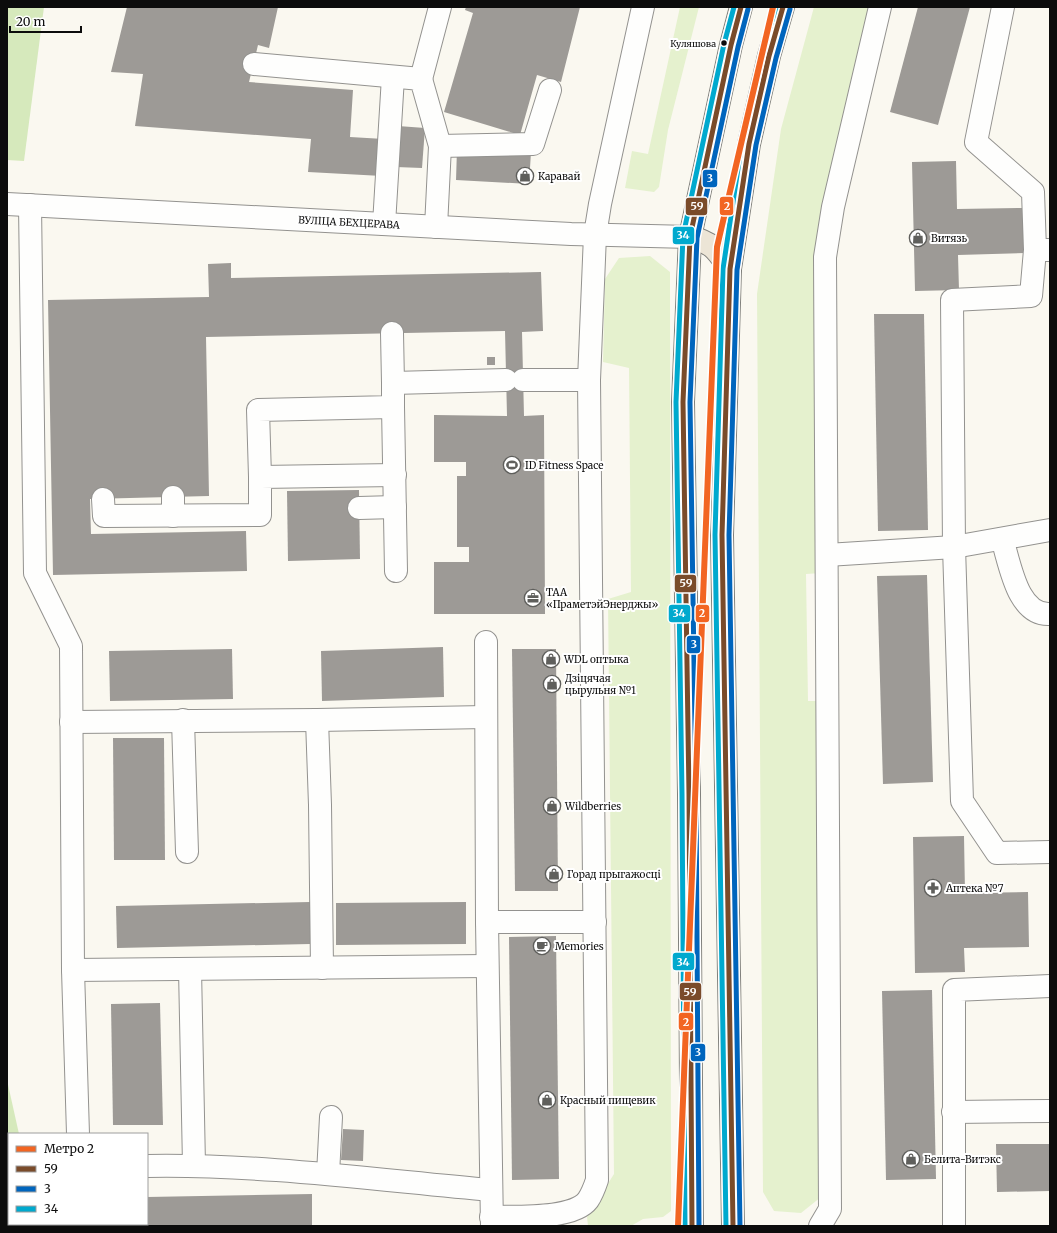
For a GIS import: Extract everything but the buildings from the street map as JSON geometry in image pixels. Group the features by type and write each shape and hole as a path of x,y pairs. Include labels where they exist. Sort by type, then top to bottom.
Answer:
{"main road":[{"path":"692,1226 689,802 683,402 690,237 729,53 741,7"},
{"path":"733,1226 722,535 730,269 749,144 769,56 783,7"},
{"path":"690,237 703,240 716,249 730,269"}],"street":[{"path":"486,642 487,966 492,1221 559,1214 580,1207 588,1200 598,1180 589,380 594,234 644,7"},
{"path":"820,1226 830,1209 825,257 833,207 880,7"},
{"path":"1003,7 976,142 1033,192 1042,250 1031,296 952,300 954,547 962,801 997,853 1050,852"},
{"path":"434,8 421,79 440,146 436,227"},
{"path":"254,64 421,79"},
{"path":"384,224 393,76"},
{"path":"440,146 533,144 550,90"},
{"name":"ВУЛІЦА БЕХЦЕРАВА","path":"7,204 436,227 690,237"},
{"path":"30,205 35,573 71,646 74,970 78,1133"},
{"path":"392,333 396,571"},
{"path":"393,383 589,380"},
{"path":"104,498 104,516 173,506 260,515 258,410 393,407"},
{"path":"260,477 395,476"},
{"path":"359,508 396,508"},
{"path":"827,555 954,547 1050,530"},
{"path":"1002,539 1018,592 1028,606 1044,614 1050,614"},
{"path":"71,722 486,717"},
{"path":"183,720 187,852"},
{"path":"317,720 320,805 322,968"},
{"path":"487,922 595,922"},
{"path":"74,970 487,966"},
{"path":"190,969 194,1165"},
{"path":"954,1226 954,990 1050,986"},
{"path":"953,1112 1050,1111"},
{"path":"328,1174 331,1117"},
{"path":"148,1166 194,1165 328,1174 491,1190"}],"green space":[{"path":"7,7 44,7 24,161 7,160"},
{"path":"680,7 699,7 668,130 659,187 654,192 625,188 632,151 648,154"},
{"path":"814,7 872,7 818,230 822,573 806,574 808,701 822,701 821,1197 801,1213 774,1211 763,1192 757,294 781,129"},
{"path":"650,256 670,272 671,1211 663,1217 643,1219 631,1226 588,1226 587,1217 614,1174 608,599 631,592 629,368 603,362 605,279 619,258"},
{"path":"7,1080 19,1133 8,1133 8,1225 41,1226 7,1226"}],"metro line":[{"name":"2","path":"678,1226 717,247 773,7"}],"transit line":[{"name":"34","path":"685,1226 682,794 676,402 683,236 724,44 734,7"},
{"name":"59","path":"692,1226 689,794 683,402 690,237 731,45 741,7"},
{"name":"34","path":"726,1226 715,535 723,269 742,142 762,54 776,7"},
{"name":"59","path":"733,1226 722,535 730,269 749,144 769,56 783,7"},
{"name":"3","path":"699,1226 696,794 690,402 697,238 738,47 748,9"},
{"name":"3","path":"740,1226 729,535 737,270 756,145 776,58 790,9"}],"place":[{"name":"Куляшова","path":"724,43"},
{"name":"Каравай","path":"525,176"},
{"name":"Витязь","path":"918,238"},
{"name":"ID Fitness Space","path":"512,465"},
{"name":"ТАА «ПраметэйЭнерджы»","path":"533,598"},
{"name":"WDL оптыка","path":"551,659"},
{"name":"Дзіцячая цырульня №1","path":"552,684"},
{"name":"Wildberries","path":"552,806"},
{"name":"Горад прыгажосці","path":"554,874"},
{"name":"Аптека №7","path":"933,888"},
{"name":"Memories","path":"542,946"},
{"name":"Красный пищевик","path":"547,1100"},
{"name":"Белита-Витэкс","path":"911,1159"}]}
